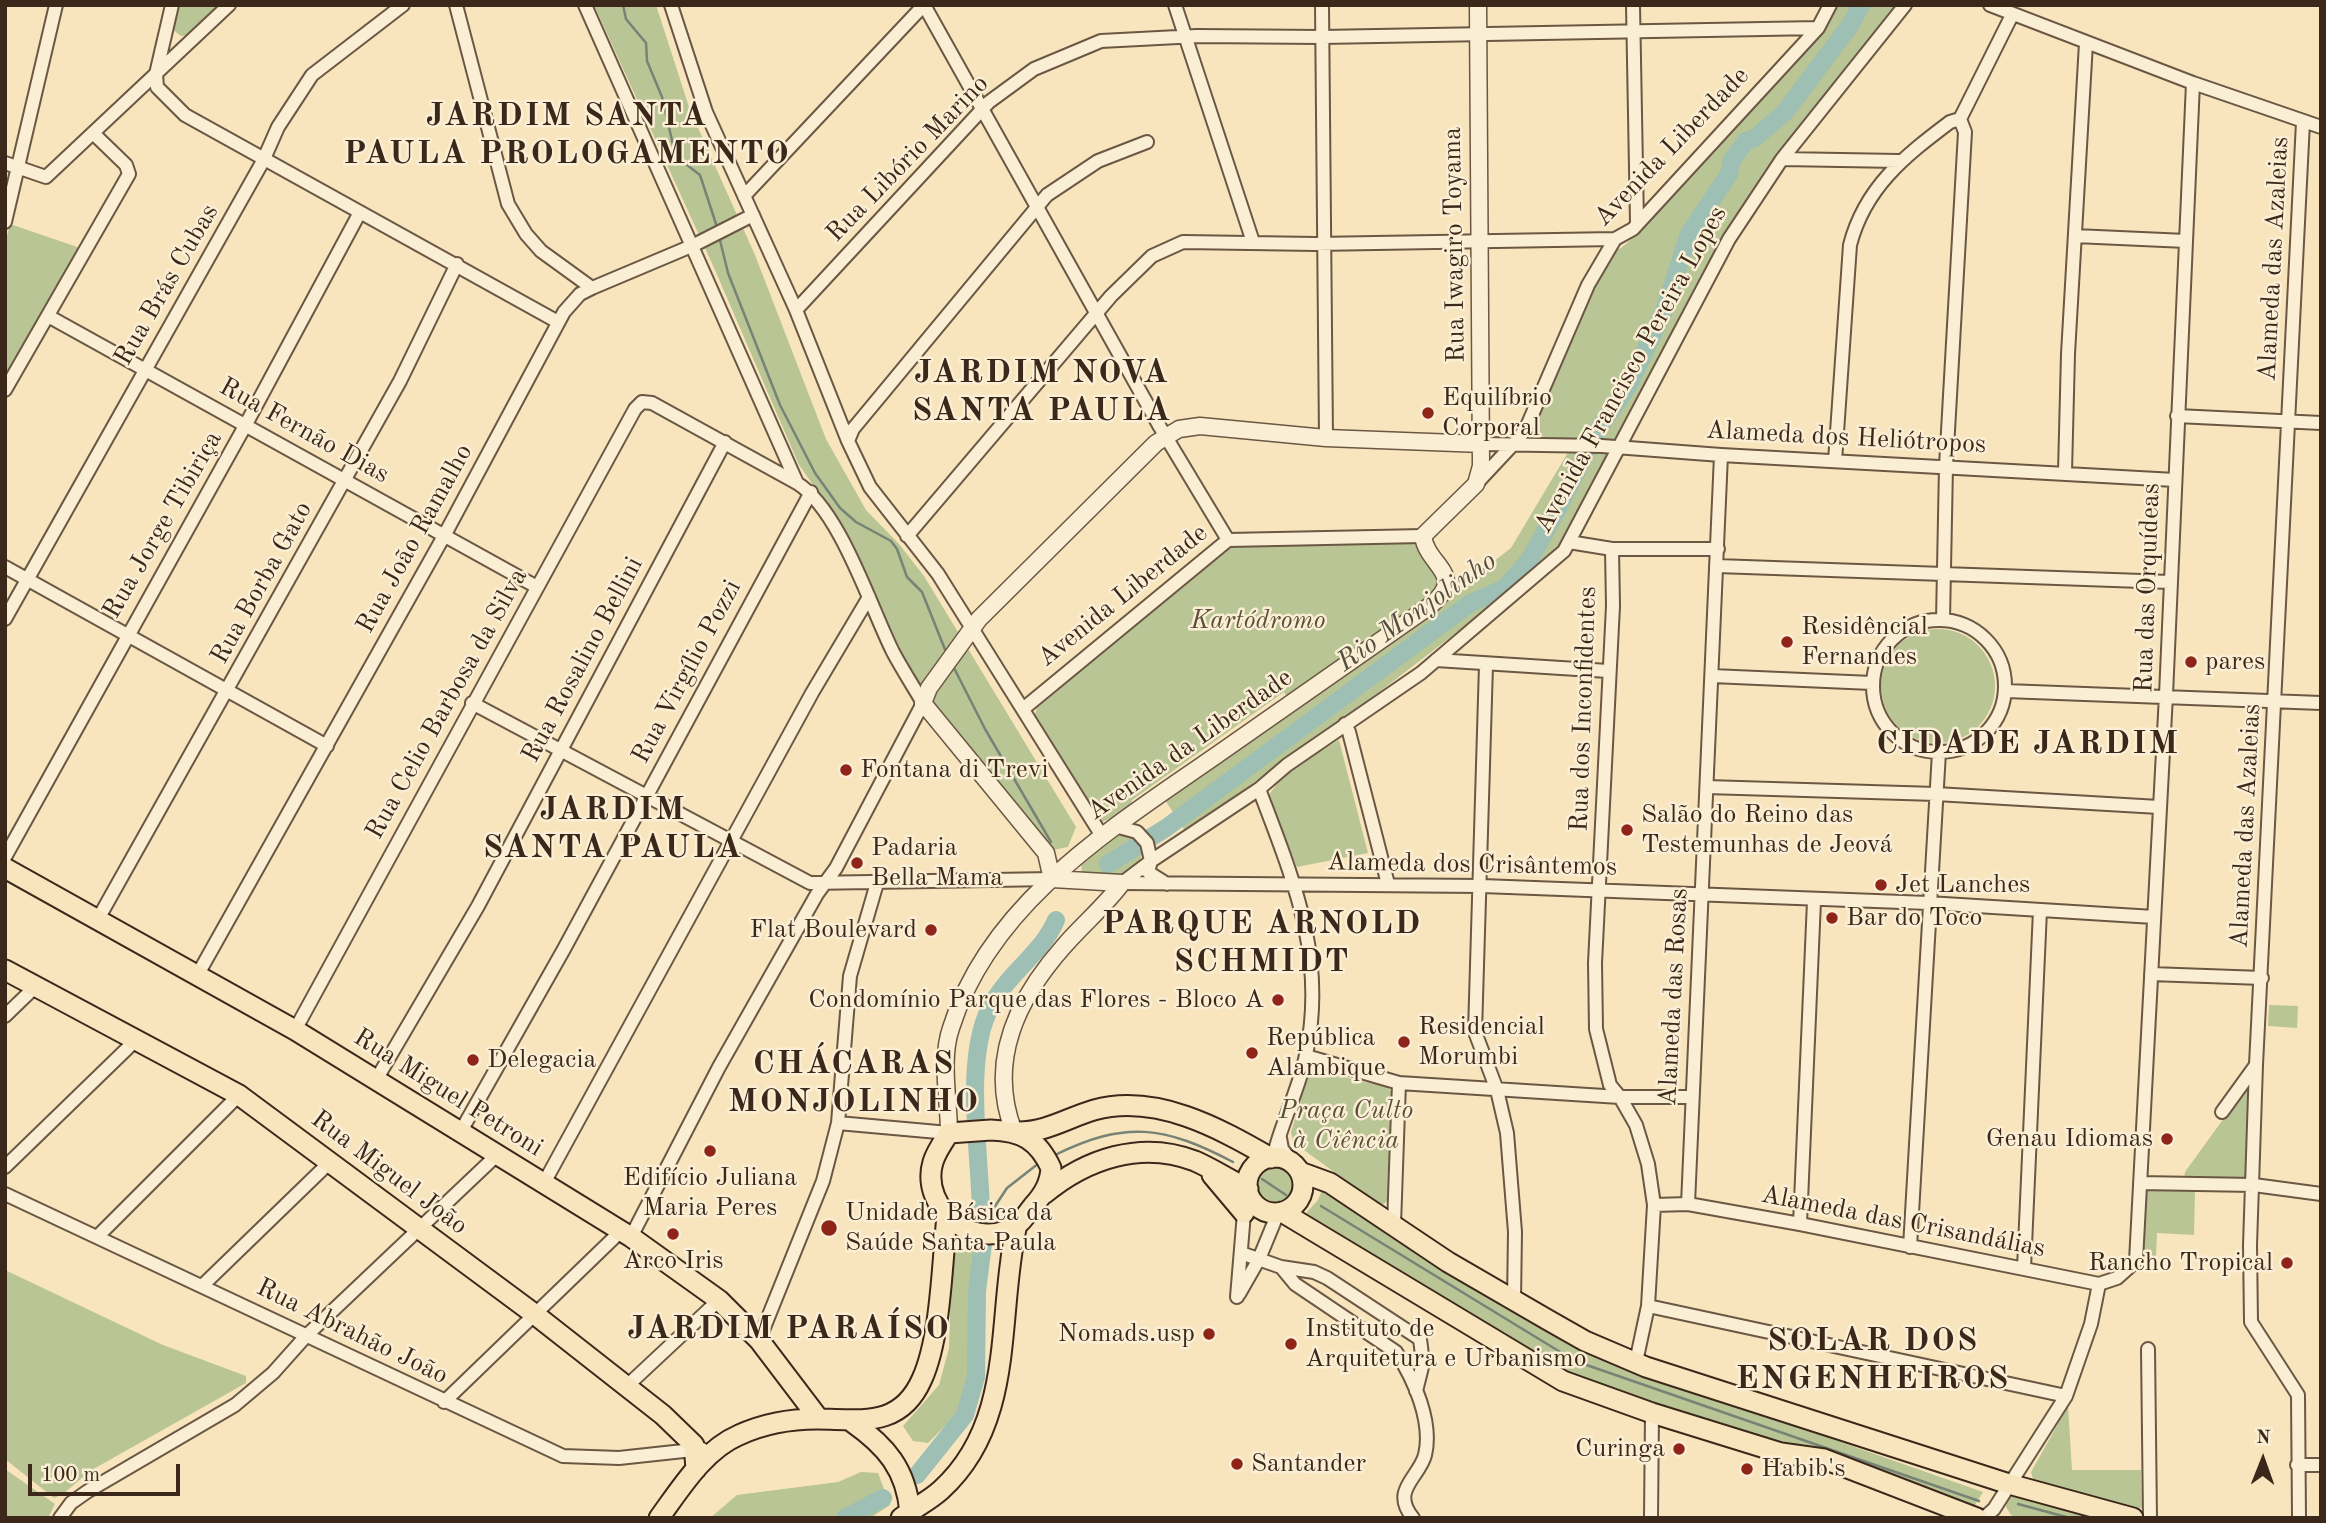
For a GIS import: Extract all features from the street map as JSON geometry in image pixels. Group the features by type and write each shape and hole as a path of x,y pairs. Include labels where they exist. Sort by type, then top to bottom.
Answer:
{"main road":[{"name":"Rua Miguel Petroni","path":"5,868 295,1030 626,1234 719,1300 758,1340 819,1419"},
{"name":"Rua Miguel João","path":"5,970 239,1095 628,1385 670,1422 696,1459"},
{"path":"1977,1518 1824,1459 1781,1453 1652,1413 1563,1381 1323,1237 1259,1208 1205,1167 1168,1154 1119,1154 1090,1163 1064,1177 1043,1195 1017,1224 994,1233 968,1231 947,1216 938,1203 931,1173 933,1161 955,1134 991,1130 1036,1132 1093,1111 1129,1106 1179,1114 1213,1125 1272,1158 1288,1160 1297,1169 1330,1183 1514,1301 1585,1341 1636,1362 1785,1413 2009,1484 2133,1518"},
{"path":"1014,1132 1027,1136 1042,1149 1051,1168 1043,1195"},
{"path":"1247,1199 1248,1180 1256,1165 1272,1158"},
{"path":"1278,1216 1290,1209 1301,1196 1303,1188 1297,1169"},
{"path":"659,1518 696,1459 754,1429 798,1420 852,1422 885,1418 912,1395 922,1381 932,1345 947,1216"},
{"path":"906,1515 950,1480 980,1438 992,1411 1003,1351 1006,1286 1017,1224"},
{"path":"852,1422 874,1438 898,1465 908,1491 906,1515"}],"street":[{"path":"5,222 11,166 55,5"},
{"path":"172,5 156,74 157,87 185,115 263,161 457,264 558,322"},
{"path":"11,166 46,177 229,5"},
{"name":"Rua Brás Cubas","path":"5,619 263,161 278,127 312,75 403,5"},
{"path":"456,5 508,204 526,234 541,251 592,288"},
{"path":"585,5 700,242 797,483"},
{"path":"671,5 706,112 796,310 848,441 880,501 923,552 1102,836"},
{"path":"744,196 924,5 1228,540"},
{"path":"1175,5 1253,242"},
{"path":"1322,5 1326,438"},
{"name":"Rua Iwagiro Toyama","path":"1476,484 1481,466 1482,444 1478,242 1478,5"},
{"path":"1633,5 1637,223"},
{"name":"Avenida Liberdade","path":"1023,709 1228,540 1423,536 1476,484 1528,424 1588,285 1615,239 1633,229 1818,28 1830,5"},
{"name":"Avenida Francisco Pereira Lopes","path":"1122,883 1151,860 1259,789 1287,765 1436,660 1554,561 1569,542 1729,239 1783,159 1905,5"},
{"path":"1990,5 2193,83 2321,127"},
{"path":"1835,461 1850,245 1855,225 1873,191 1899,161 1950,122 1960,119 2012,15"},
{"name":"Rua Libório Marino","path":"796,310 982,110 1034,69 1088,45 1113,39 1186,36 1322,37 1818,28"},
{"path":"2065,472 2086,43"},
{"name":"Rua das Orquídeas","path":"2099,1284 2118,1278 2136,1261 2166,695 2193,83"},
{"path":"1943,620 1946,466 1965,132 1960,119"},
{"name":"Alameda das Azaleias","path":"2297,1465 2298,1395 2251,1322 2256,1065 2303,122"},
{"path":"5,390 129,174 126,165 94,134"},
{"path":"848,441 853,429 1037,207 1060,183 1112,153 1147,142"},
{"path":"1783,159 1899,161"},
{"name":"Rua Jorge Tibiriça","path":"5,857 245,426 359,214"},
{"name":"Rua João Ramalho","path":"198,974 444,536 558,322 580,294 700,242 753,215"},
{"path":"2075,236 2186,241"},
{"path":"908,536 1097,313 1137,269 1163,249 1183,242 1615,239"},
{"name":"Rua Borba Gato","path":"98,919 400,381 457,264"},
{"name":"Rua Fernão Dias","path":"48,316 537,587"},
{"name":"Rua Celio Barbosa da Silva","path":"295,1030 635,409 642,402 652,403 725,442"},
{"path":"2177,416 2321,423"},
{"path":"444,1402 533,1313 626,1234 817,894 827,884 937,676 959,643 1166,435 1178,429 1200,426 1326,438 1482,444"},
{"path":"725,442 811,492 842,542 893,653 923,703 1046,853 1052,879"},
{"name":"Rua Rosalino Bellini","path":"376,1080 478,906 725,442"},
{"name":"Alameda dos Heliótropos","path":"1482,444 1602,446 1721,456 2065,472 2175,480"},
{"name":"Alameda das Rosas","path":"1688,1205 1721,456"},
{"name":"Rua Virgílio Pozzi","path":"461,1131 811,492"},
{"name":"Avenida da Liberdade","path":"1052,879 1102,836 1120,826 1437,600 1446,580 1443,568 1428,548 1423,536"},
{"name":"Rua dos Inconfidentes","path":"1569,542 1612,549 1613,606 1599,891 1596,1029 1610,1085 1636,1125 1648,1164 1654,1205 1648,1306 1636,1362"},
{"path":"1612,549 1718,549"},
{"path":"1717,566 2170,582"},
{"path":"5,567 327,746"},
{"path":"544,1183 812,693 869,597"},
{"path":"1943,620 1964,624 1982,635 1995,651 2004,670 2006,691 2001,710 1991,727 1967,745 1938,752 1917,749 1899,739 1884,723 1875,704 1872,683 1877,663 1895,638 1922,622 1943,620"},
{"path":"1436,660 1608,671"},
{"path":"1486,665 1482,887 1474,979 1475,1032 1497,1090 1507,1133 1515,1232 1514,1301"},
{"path":"1712,676 1872,683"},
{"path":"2006,691 2321,703"},
{"path":"472,703 810,883 1052,879 1122,883"},
{"path":"1345,724 1388,884"},
{"path":"1910,1247 1938,752"},
{"path":"1707,787 1936,794 2159,807"},
{"path":"1259,789 1296,884 1312,960 1306,1056 1272,1158"},
{"path":"1120,826 1137,831 1147,843 1151,860 1149,872 1167,884"},
{"path":"838,1123 955,1134 946,1065 951,1028 973,978 996,941 1052,879"},
{"path":"758,1340 823,1181 838,1123 850,976 877,883"},
{"path":"1014,1132 1002,1090 1003,1059 1009,1033 1050,962 1122,883"},
{"name":"Alameda dos Crisântemos","path":"1122,883 1482,887 1928,903 2154,917"},
{"path":"1800,1224 1814,901"},
{"path":"2024,1268 2040,910"},
{"path":"2151,974 2262,978"},
{"path":"5,1016 36,986"},
{"path":"5,1167 136,1040"},
{"path":"1306,1056 1399,1083 1620,1097 1691,1097"},
{"path":"2222,1112 2256,1065"},
{"path":"1394,1225 1399,1083"},
{"path":"97,1237 239,1095"},
{"path":"1280,1134 1282,1149 1297,1169"},
{"path":"60,1518 71,1503 88,1490 235,1405 273,1373 306,1336 496,1155"},
{"path":"202,1286 331,1161"},
{"path":"2140,1182 2254,1185 2321,1194"},
{"name":"Rua Abrahão João","path":"5,1194 563,1456 595,1459 655,1453 696,1459"},
{"path":"1247,1199 1237,1297 1259,1259 1278,1216"},
{"name":"Alameda das Crisandálias","path":"1654,1205 1688,1205 1800,1224 2099,1284"},
{"path":"1241,1253 1280,1267 1314,1272 1408,1329 1420,1339 1423,1349 1421,1376 1416,1391"},
{"path":"1280,1267 1295,1284 1396,1352 1416,1391 1427,1436 1422,1465 1411,1475 1406,1491 1406,1508 1413,1518"},
{"path":"1984,1518 1994,1509 2066,1396 2091,1324 2099,1284"},
{"path":"628,1385 719,1300"},
{"path":"1648,1306 2066,1396"},
{"path":"1396,1352 1423,1349"},
{"path":"2148,1349 2150,1518"},
{"path":"1651,1518 1652,1413"},
{"path":"655,1453 669,1439 670,1422"},
{"path":"2299,1518 2297,1465 2321,1465"}],"green space":[{"path":"175,5 219,5 188,35 181,36 172,29"},
{"path":"594,5 656,5 690,110 755,255 826,439 866,510 899,544 924,576 1076,827 1068,847 1053,850 917,685 844,529 799,465 715,270"},
{"path":"1835,5 1896,5 1810,121 1782,147 1771,163 1616,441 1557,439 1535,433 1528,428 1610,252 1621,248 1642,230 1802,55"},
{"path":"10,224 83,249 5,380 5,244"},
{"path":"1570,449 1605,449 1608,454 1563,542 1535,572 1348,716 1185,831 1165,800 1411,626 1511,548"},
{"name":"Kartódromo","path":"1407,541 1421,548 1431,560 1438,591 1288,699 1284,692 1132,800 1131,808 1100,823 1034,717 1037,708 1230,546"},
{"path":"1938,629 1960,633 1979,645 1991,664 1995,686 1991,708 1979,727 1960,739 1938,743 1916,739 1897,727 1885,708 1881,686 1885,664 1897,645 1916,633"},
{"path":"1339,740 1368,853 1297,867 1268,796 1285,773"},
{"path":"1125,833 1135,837 1142,848 1139,863 1117,876 1082,874 1081,863 1111,839"},
{"path":"2269,1005 2298,1006 2297,1028 2268,1026"},
{"name":"Praça Culto à Ciência","path":"1320,1063 1351,1079 1387,1087 1393,1093 1389,1199 1384,1204 1379,1205 1293,1142 1291,1132 1311,1068"},
{"path":"2250,1082 2246,1179 2184,1178 2185,1172"},
{"path":"1271,1164 1284,1168 1295,1181 1293,1194 1281,1203 1263,1200 1255,1187 1258,1170"},
{"path":"1324,1185 1624,1366 1983,1492 1972,1510 1797,1447 1579,1381 1412,1282 1306,1213 1318,1200"},
{"path":"2144,1190 2195,1191 2194,1235 2157,1233 2156,1256 2143,1256"},
{"path":"952,1246 976,1247 969,1373 958,1413 928,1443 913,1441 903,1426 939,1385 949,1348"},
{"path":"5,1270 163,1345 246,1376 246,1383 90,1471 63,1494 54,1498 5,1459"},
{"path":"2068,1406 2072,1470 2141,1470 2142,1508 2118,1507 2034,1483 2031,1472"},
{"path":"5,1469 55,1504 48,1518 5,1518"},
{"path":"861,1472 878,1473 890,1505 870,1518 710,1518 737,1495 838,1482"},
{"path":"2009,1491 2108,1518 2019,1518 2011,1515 2006,1507"}],"waterway":[{"path":"623,5 626,19 646,43 647,61 662,97 674,149 678,158 700,175 718,230"},
{"name":"Rio Monjolinho","path":"1108,864 1166,828 1469,604 1505,588 1530,559 1596,432 1629,385 1664,311 1689,234 1729,174 1732,160 1746,141 1755,138 1785,112 1851,24 1861,5"},
{"path":"719,236 728,273 780,405 815,473 840,508 856,522 891,541 897,549 907,577 922,592 946,652"},
{"path":"952,664 985,729 1051,842"},
{"name":"Rio Monjolinho","path":"917,1475 965,1415 976,1377 977,1291 986,1220 981,1212 975,1108 977,1055 981,1031 996,997 1042,943 1056,920"},
{"path":"1055,1155 1103,1136 1145,1132 1186,1141 1233,1162"},
{"path":"986,1220 1007,1188 1039,1163"},
{"path":"1262,1179 1286,1195"},
{"path":"1321,1206 1575,1361 1979,1501"},
{"name":"Rio Monjolinho","path":"845,1518 883,1498"},
{"path":"2018,1504 2070,1518"}],"place":[{"name":"Equilíbrio Corporal","path":"1428,413"},
{"name":"Residêncial Fernandes","path":"1787,642"},
{"name":"pares","path":"2191,662"},
{"name":"Fontana di Trevi","path":"846,770"},
{"name":"Salão do Reino das Testemunhas de Jeová","path":"1627,830"},
{"name":"Padaria Bella Mama","path":"857,863"},
{"name":"Jet Lanches","path":"1881,885"},
{"name":"Bar do Toco","path":"1832,918"},
{"name":"Flat Boulevard","path":"931,930"},
{"name":"Condomínio Parque das Flores - Bloco A","path":"1278,1000"},
{"name":"Residencial Morumbi","path":"1404,1042"},
{"name":"República Alambique","path":"1252,1053"},
{"name":"Delegacia","path":"473,1060"},
{"name":"Genau Idiomas","path":"2167,1139"},
{"name":"Edifício Juliana Maria Peres","path":"710,1151"},
{"name":"Unidade Básica da Saúde Santa Paula","path":"829,1228"},
{"name":"Arco Iris","path":"673,1234"},
{"name":"Rancho Tropical","path":"2287,1263"},
{"name":"Nomads.usp","path":"1209,1334"},
{"name":"Instituto de Arquitetura e Urbanismo","path":"1291,1344"},
{"name":"Curinga","path":"1679,1449"},
{"name":"Santander","path":"1237,1464"},
{"name":"Habib's","path":"1747,1469"}],"district":[{"name":"JARDIM SANTA PAULA PROLOGAMENTO","path":"567,135"},
{"name":"JARDIM NOVA SANTA PAULA","path":"1042,392"},
{"name":"CIDADE JARDIM","path":"2028,744"},
{"name":"JARDIM SANTA PAULA","path":"613,829"},
{"name":"PARQUE ARNOLD SCHMIDT","path":"1262,943"},
{"name":"CHÁCARAS MONJOLINHO","path":"854,1083"},
{"name":"JARDIM PARAÍSO","path":"789,1329"},
{"name":"SOLAR DOS ENGENHEIROS","path":"1873,1360"}]}
